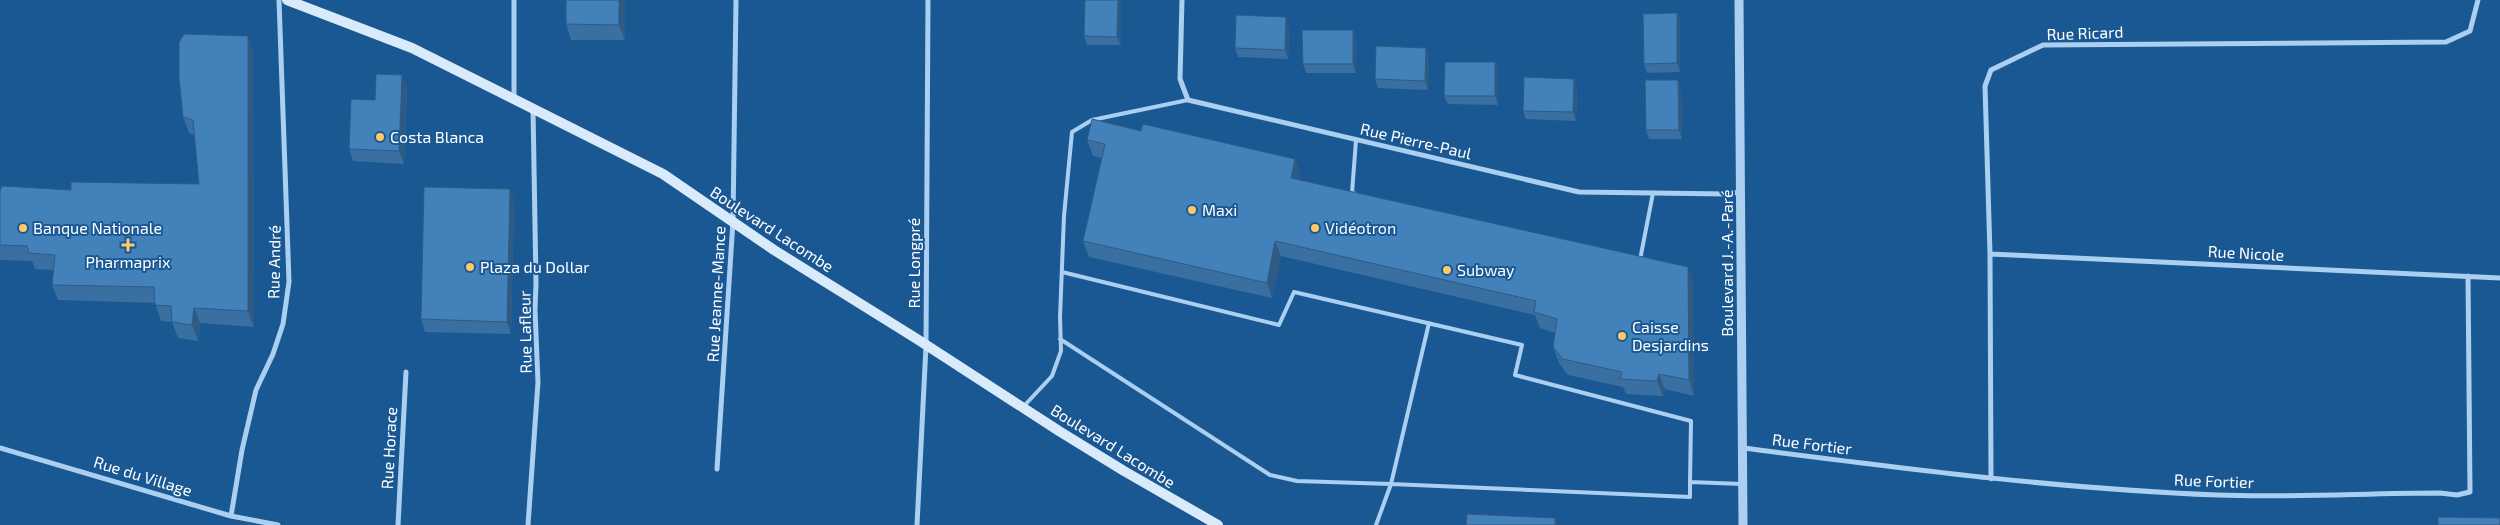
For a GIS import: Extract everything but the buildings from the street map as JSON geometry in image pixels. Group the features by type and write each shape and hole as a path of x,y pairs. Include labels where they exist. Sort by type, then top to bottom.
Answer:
{"main road":[{"name":"Boulevard Lacombe","path":"287,0 412,48 663,174 774,250 1124,472 1218,525"}],"street":[{"name":"Rue André","path":"230,516 242,450 256,390 273,354 283,324 289,282 279,0"},
{"path":"514,0 514,98"},
{"name":"Rue Jeanne-Mance","path":"718,469 732,222 736,0"},
{"name":"Rue Longpré","path":"917,525 926,346 928,0"},
{"path":"1182,0 1180,79 1188,100"},
{"name":"Boulevard J.-A.-Paré","path":"1739,0 1742,179 1740,192 1743,525"},
{"name":"Rue Ricard","path":"1991,478 1990,254 1985,86 1991,70 2043,45 2446,42 2470,31 2478,0"},
{"name":"Rue Pierre-Paul","path":"1188,100 1579,192 1727,194 1740,192"},
{"name":"Rue Lafleur","path":"528,525 538,382 535,310 534,109"},
{"name":"Rue Nicole","path":"1990,254 2500,278"},
{"name":"Rue Fortier","path":"1743,448 1991,478 2104,489 2218,495 2440,493 2457,495 2470,492 2468,276"},
{"name":"Rue Horace","path":"398,525 406,372"},
{"name":"Rue du Village","path":"0,448 40,458 230,516 278,525"}],"lane":[{"path":"1023,408 1052,376 1061,351 1062,272 1072,132 1092,120 1188,100"},
{"path":"1352,193 1356,140"},
{"path":"1343,191 1362,195"},
{"path":"1630,257 1640,260 1653,193"},
{"path":"1060,339 1270,475 1296,481 1690,497 1691,421 1515,375 1522,345 1294,292 1279,325 1062,272"},
{"path":"1376,525 1391,484 1429,323"},
{"path":"1690,482 1743,484"}],"place":[{"name":"Costa Blanca","path":"380,137"},
{"name":"Maxi","path":"1192,210"},
{"name":"Banque Nationale","path":"23,228"},
{"name":"Vidéotron","path":"1315,228"},
{"name":"Pharmaprix","path":"128,245"},
{"name":"Plaza du Dollar","path":"470,267"},
{"name":"Subway","path":"1447,270"},
{"name":"Caisse Desjardins","path":"1622,336"}]}
